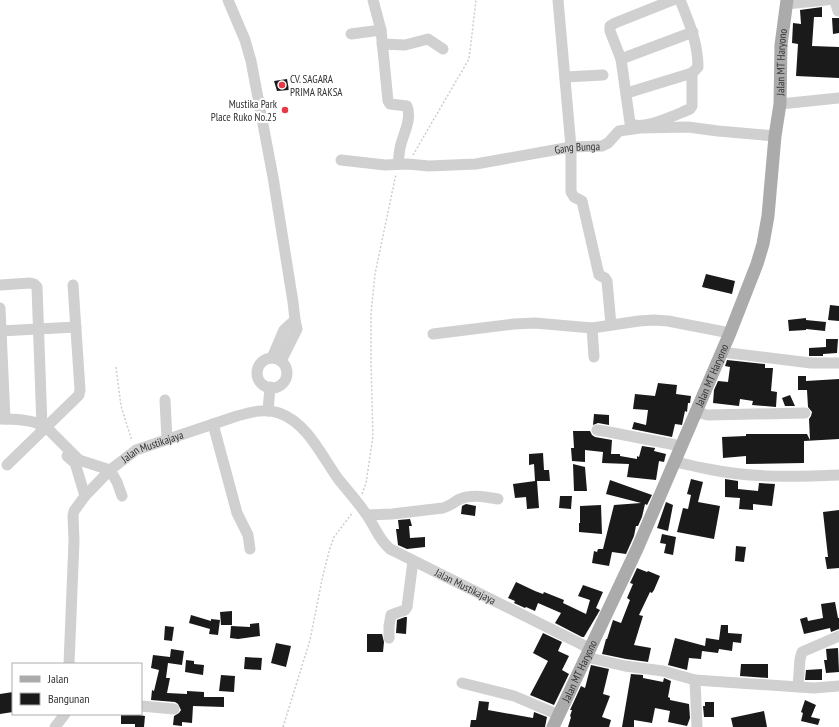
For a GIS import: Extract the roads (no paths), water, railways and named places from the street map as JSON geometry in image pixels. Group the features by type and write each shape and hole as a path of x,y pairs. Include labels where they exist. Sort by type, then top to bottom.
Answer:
{"main road":[{"name":"Jalan MT Haryono","path":"553,727 637,548 675,462 695,412 730,334 763,244 768,216 775,136 780,104 781,45 786,2"}],"street":[{"path":"228,0 245,40 251,61 273,177 293,302 294,320 284,330 277,360"},
{"path":"373,0 381,30 388,103 407,106 409,111 403,164"},
{"path":"558,0 572,147 571,192 573,196 582,201 599,275 607,281 611,325"},
{"path":"673,0 610,26 610,31 621,59 627,93 630,123 636,125 646,125 690,109 692,106 692,73"},
{"path":"627,93 692,73 698,67 698,56 693,32 680,0"},
{"path":"786,2 826,0"},
{"path":"832,0 835,1 838,11"},
{"path":"351,34 381,30"},
{"path":"621,59 693,32"},
{"path":"382,44 405,45 428,39 443,49"},
{"path":"565,77 604,75"},
{"path":"780,104 839,98"},
{"name":"Gang Bunga","path":"341,160 385,165 403,164 429,166 476,164 572,147 602,146 608,143 619,131 640,128 688,127 775,136"},
{"path":"0,286 30,283 36,285 37,287 44,428 47,435 75,463 85,496"},
{"path":"7,466 79,395 80,390 73,285"},
{"path":"0,308 2,419 35,423 50,431 79,460 110,470 117,482 122,496"},
{"path":"433,334 514,324 535,323 592,328 639,320 668,321 730,334"},
{"path":"1,331 76,327"},
{"path":"592,328 594,357"},
{"path":"721,352 811,363 839,363"},
{"path":"265,360 277,360 286,369 285,378 279,385 270,387 260,382 257,372 262,362 265,360"},
{"path":"268,411 270,387"},
{"path":"165,400 167,439"},
{"name":"Jalan Mustikajaya","path":"69,663 74,541 73,516 74,511 85,496 110,470 136,450 254,411 268,411 279,412 302,427 339,480 367,515 376,534 390,549 588,653 625,666 662,671 695,680 798,688 839,686"},
{"path":"695,412 708,415 805,413"},
{"path":"213,424 237,513 248,535 250,549"},
{"path":"596,430 681,446"},
{"path":"675,462 709,470 761,476 801,477 839,474"},
{"path":"367,515 392,514 443,508 465,498 475,496 498,499"},
{"path":"389,638 391,615 406,610 407,607 413,561"},
{"path":"798,688 800,659 802,652 839,636"},
{"path":"695,680 696,727"},
{"path":"462,683 514,696 559,715"},
{"path":"142,706 174,709"},
{"path":"58,726 64,715"}],"place":[{"name":"CV. SAGARA PRIMA RAKSA","path":"282,85"},
{"name":"Mustika Park Place Ruko No.25","path":"285,110"}]}
